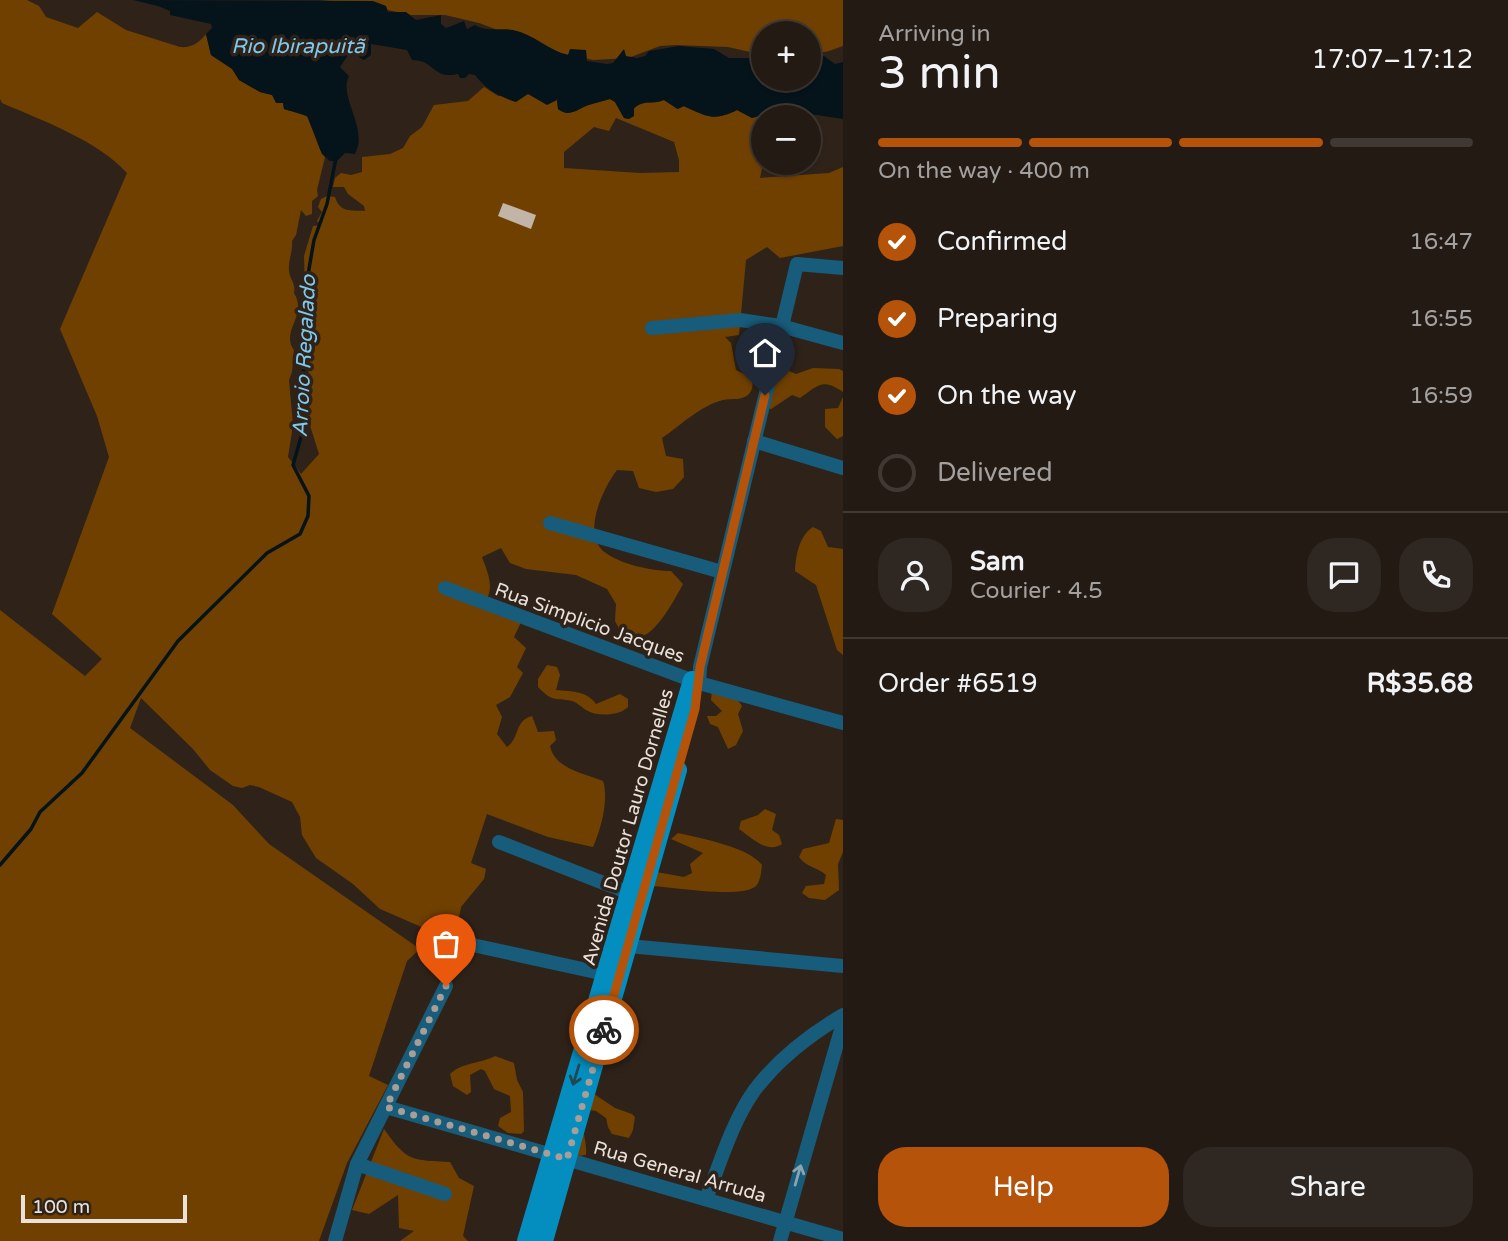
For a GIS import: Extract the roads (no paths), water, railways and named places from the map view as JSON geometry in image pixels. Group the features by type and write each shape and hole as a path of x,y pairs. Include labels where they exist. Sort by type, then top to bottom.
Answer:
{"main road":[{"name":"Avenida Doutor Lauro Dornelles","path":"620,945 629,893 697,677"},
{"name":"Avenida Doutor Lauro Dornelles","path":"544,1241 560,1156 620,945 695,709 697,677"},
{"name":"Avenida Doutor Lauro Dornelles","path":"526,1241 560,1156"}],"street":[{"name":"Avenida Doutor Lauro Dornelles","path":"697,677 797,264 843,268"},
{"path":"652,328 725,320 780,326 843,342"},
{"path":"754,441 843,468"},
{"path":"550,523 722,572"},
{"name":"Rua Simplicio Jacques","path":"445,588 697,677 843,723"},
{"path":"499,842 629,893"},
{"path":"468,944 612,976"},
{"path":"620,945 843,966"},
{"path":"335,1241 357,1164 446,986"},
{"path":"706,1199 739,1117 753,1093 788,1053 843,1015"},
{"path":"780,1241 843,1023"},
{"name":"Rua General Arruda","path":"386,1107 843,1239"},
{"path":"357,1164 444,1194"}],"water":[{"name":"Rio Ibirapuitã","path":"133,0 373,1 386,6 388,12 406,12 416,20 441,15 441,24 446,28 464,21 467,29 475,25 488,29 513,30 568,55 570,49 586,50 587,61 607,64 613,63 624,49 626,56 637,58 645,56 649,51 679,46 714,49 729,58 751,58 751,91 821,91 821,56 824,56 835,64 843,62 843,119 821,116 821,105 751,105 751,117 737,110 715,117 684,106 678,109 664,100 638,105 634,108 634,116 629,119 624,118 615,102 610,99 567,113 558,109 557,100 547,105 528,94 516,102 493,92 475,75 469,74 460,78 458,74 444,74 425,63 412,60 407,50 371,44 371,55 364,60 357,56 358,46 355,43 351,47 352,58 348,55 340,67 349,76 347,94 356,124 358,144 355,154 345,153 337,161 330,161 322,154 307,116 284,109 283,103 276,103 272,95 260,92 239,80 232,69 211,55 206,34 212,28 211,24 170,15 170,11"}],"waterway":[{"name":"Arroio Regalado","path":"0,865 31,829 40,812 82,773 178,641 267,553 300,534 308,516 309,496 293,465 303,430 304,298 314,240 327,204 336,158"}]}
